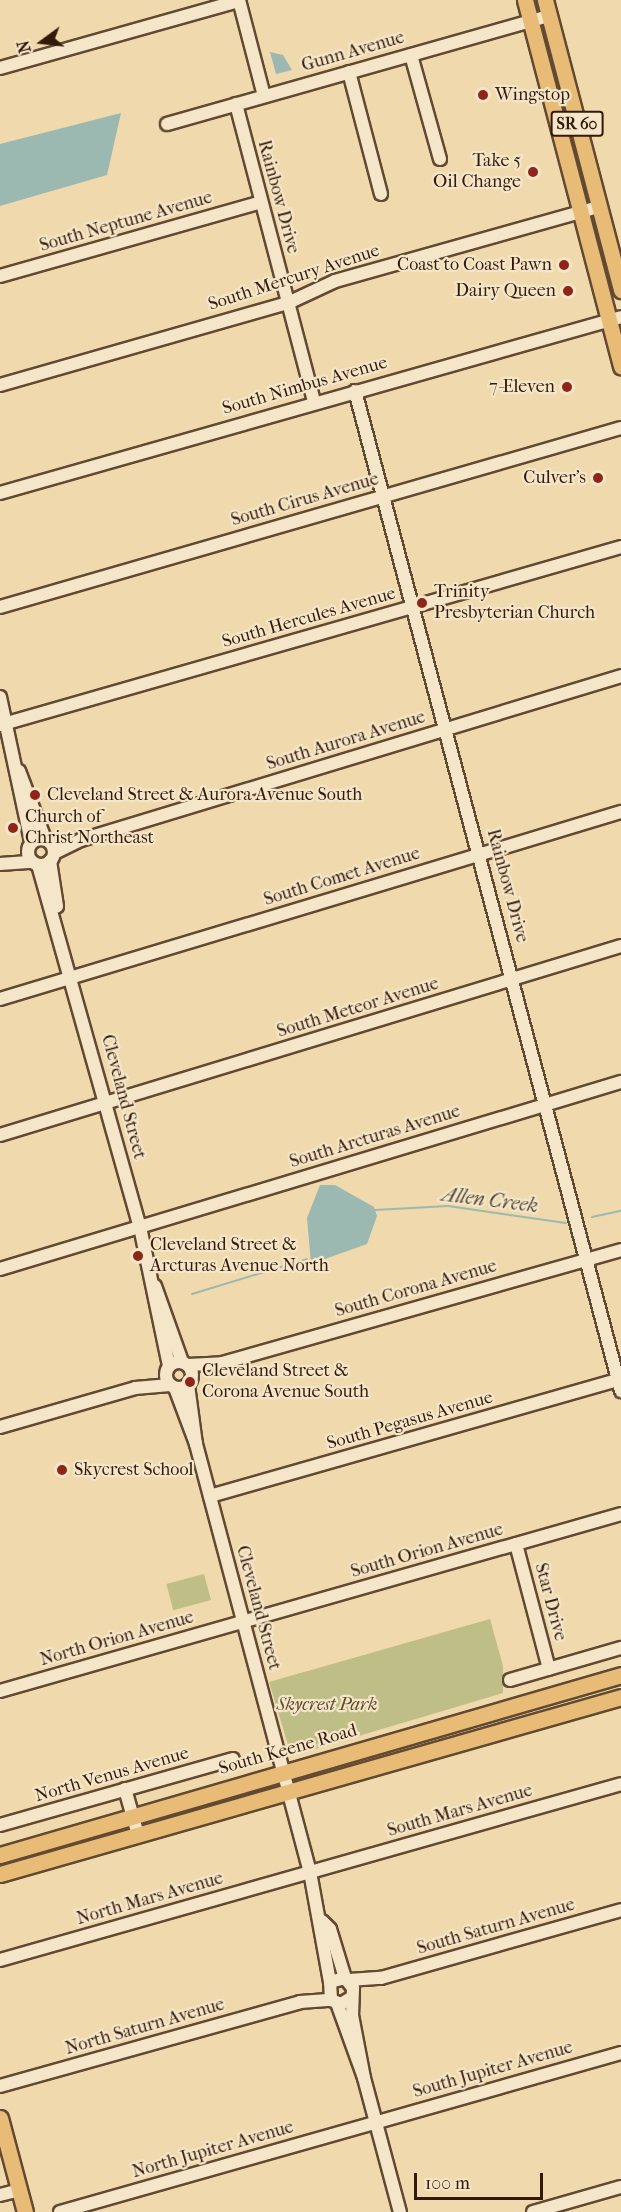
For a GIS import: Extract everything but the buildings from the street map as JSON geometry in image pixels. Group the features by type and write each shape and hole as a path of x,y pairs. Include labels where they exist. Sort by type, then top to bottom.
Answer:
{"main road":[{"name":"SR 60","path":"525,0 580,212 615,319 621,367"},
{"name":"SR 60","path":"545,0 621,290"},
{"name":"South Keene Road","path":"0,1855 89,1827 621,1675"},
{"path":"0,1874 621,1697"},
{"path":"288,1792 311,1772 380,1754 418,1733"},
{"path":"163,1828 199,1808 262,1790 283,1772"},
{"path":"0,1846 89,1827"},
{"path":"0,1862 51,1847 89,1827"},
{"path":"0,2118 25,2212"}],"street":[{"path":"0,68 239,0 264,96"},
{"name":"Gunn Avenue","path":"167,124 549,16"},
{"path":"411,55 440,159"},
{"path":"349,72 381,194"},
{"name":"Rainbow Drive","path":"236,104 314,402"},
{"name":"South Neptune Avenue","path":"0,276 261,202"},
{"name":"South Mercury Avenue","path":"0,385 288,303 335,281 599,207"},
{"name":"South Nimbus Avenue","path":"0,493 314,402 615,319"},
{"name":"Rainbow Drive","path":"355,391 415,606 620,1383"},
{"name":"South Cirus Avenue","path":"0,607 621,428"},
{"name":"South Hercules Avenue","path":"3,724 621,547"},
{"name":"South Aurora Avenue","path":"44,860 81,840 621,676"},
{"path":"0,697 3,724 47,840 44,860"},
{"path":"19,771 30,845 44,860"},
{"name":"South Comet Avenue","path":"0,999 621,812"},
{"name":"South Aurora Avenue","path":"0,864 30,845 47,840 81,840"},
{"path":"0,864 44,860"},
{"name":"Cleveland Street","path":"44,860 57,917 176,1366 173,1387 196,1444 310,1872 322,1921 331,1993 364,2078"},
{"name":"South Meteor Avenue","path":"0,1135 621,946"},
{"name":"South Arcturas Avenue","path":"0,1269 621,1082"},
{"name":"South Corona Avenue","path":"176,1366 222,1363 621,1250"},
{"name":"South Corona Avenue","path":"135,1388 173,1387 190,1382 222,1363"},
{"path":"0,1427 135,1388 176,1366"},
{"name":"Cleveland Street","path":"176,1366 190,1382 196,1444"},
{"name":"South Pegasus Avenue","path":"210,1496 620,1383"},
{"name":"South Orion Avenue","path":"243,1622 621,1514"},
{"name":"Star Drive","path":"516,1544 549,1669"},
{"name":"North Orion Avenue","path":"0,1691 243,1622"},
{"path":"510,1680 621,1648"},
{"name":"North Venus Avenue","path":"0,1825 233,1759"},
{"name":"South Mars Avenue","path":"310,1872 621,1784"},
{"path":"125,1789 138,1835"},
{"name":"North Mars Avenue","path":"0,1960 310,1872"},
{"name":"South Saturn Avenue","path":"350,1987 621,1910"},
{"name":"Cleveland Street","path":"322,1921 330,1929 350,1987 364,2078 400,2212"},
{"path":"331,1993 350,1987"},
{"path":"331,1993 350,1987"},
{"name":"North Saturn Avenue","path":"0,2086 331,1993"},
{"name":"South Jupiter Avenue","path":"375,2122 621,2053"},
{"name":"North Jupiter Avenue","path":"60,2212 375,2122"},
{"path":"533,2212 565,2208 621,2187"},
{"path":"0,2196 20,2190"}],"green space":[{"path":"204,1574 211,1600 173,1610 166,1584"},
{"name":"Skycrest Park","path":"490,1619 503,1666 503,1693 305,1752 289,1748 269,1682"}],"water":[{"path":"270,52 283,55 292,70 276,74"},
{"path":"121,113 107,175 0,206 0,144"},
{"path":"320,1185 335,1185 374,1207 377,1216 367,1244 311,1264 307,1218"}],"waterway":[{"name":"Allen Creek","path":"375,1210 448,1206 566,1223"},
{"name":"Allen Creek","path":"592,1217 621,1211"},
{"name":"Allen Creek","path":"192,1294 307,1259"}],"place":[{"name":"Wingstop","path":"483,95"},
{"name":"Take 5 Oil Change","path":"533,172"},
{"name":"Coast to Coast Pawn","path":"564,265"},
{"name":"Dairy Queen","path":"568,291"},
{"name":"7-Eleven","path":"567,387"},
{"name":"Culver's","path":"598,478"},
{"name":"Trinity Presbyterian Church","path":"422,603"},
{"name":"Cleveland Street & Aurora Avenue South","path":"35,795"},
{"name":"Church of Christ Northeast","path":"13,828"},
{"name":"Cleveland Street & Arcturas Avenue North","path":"138,1256"},
{"name":"Cleveland Street & Corona Avenue South","path":"190,1382"},
{"name":"Skycrest School","path":"62,1470"}]}
